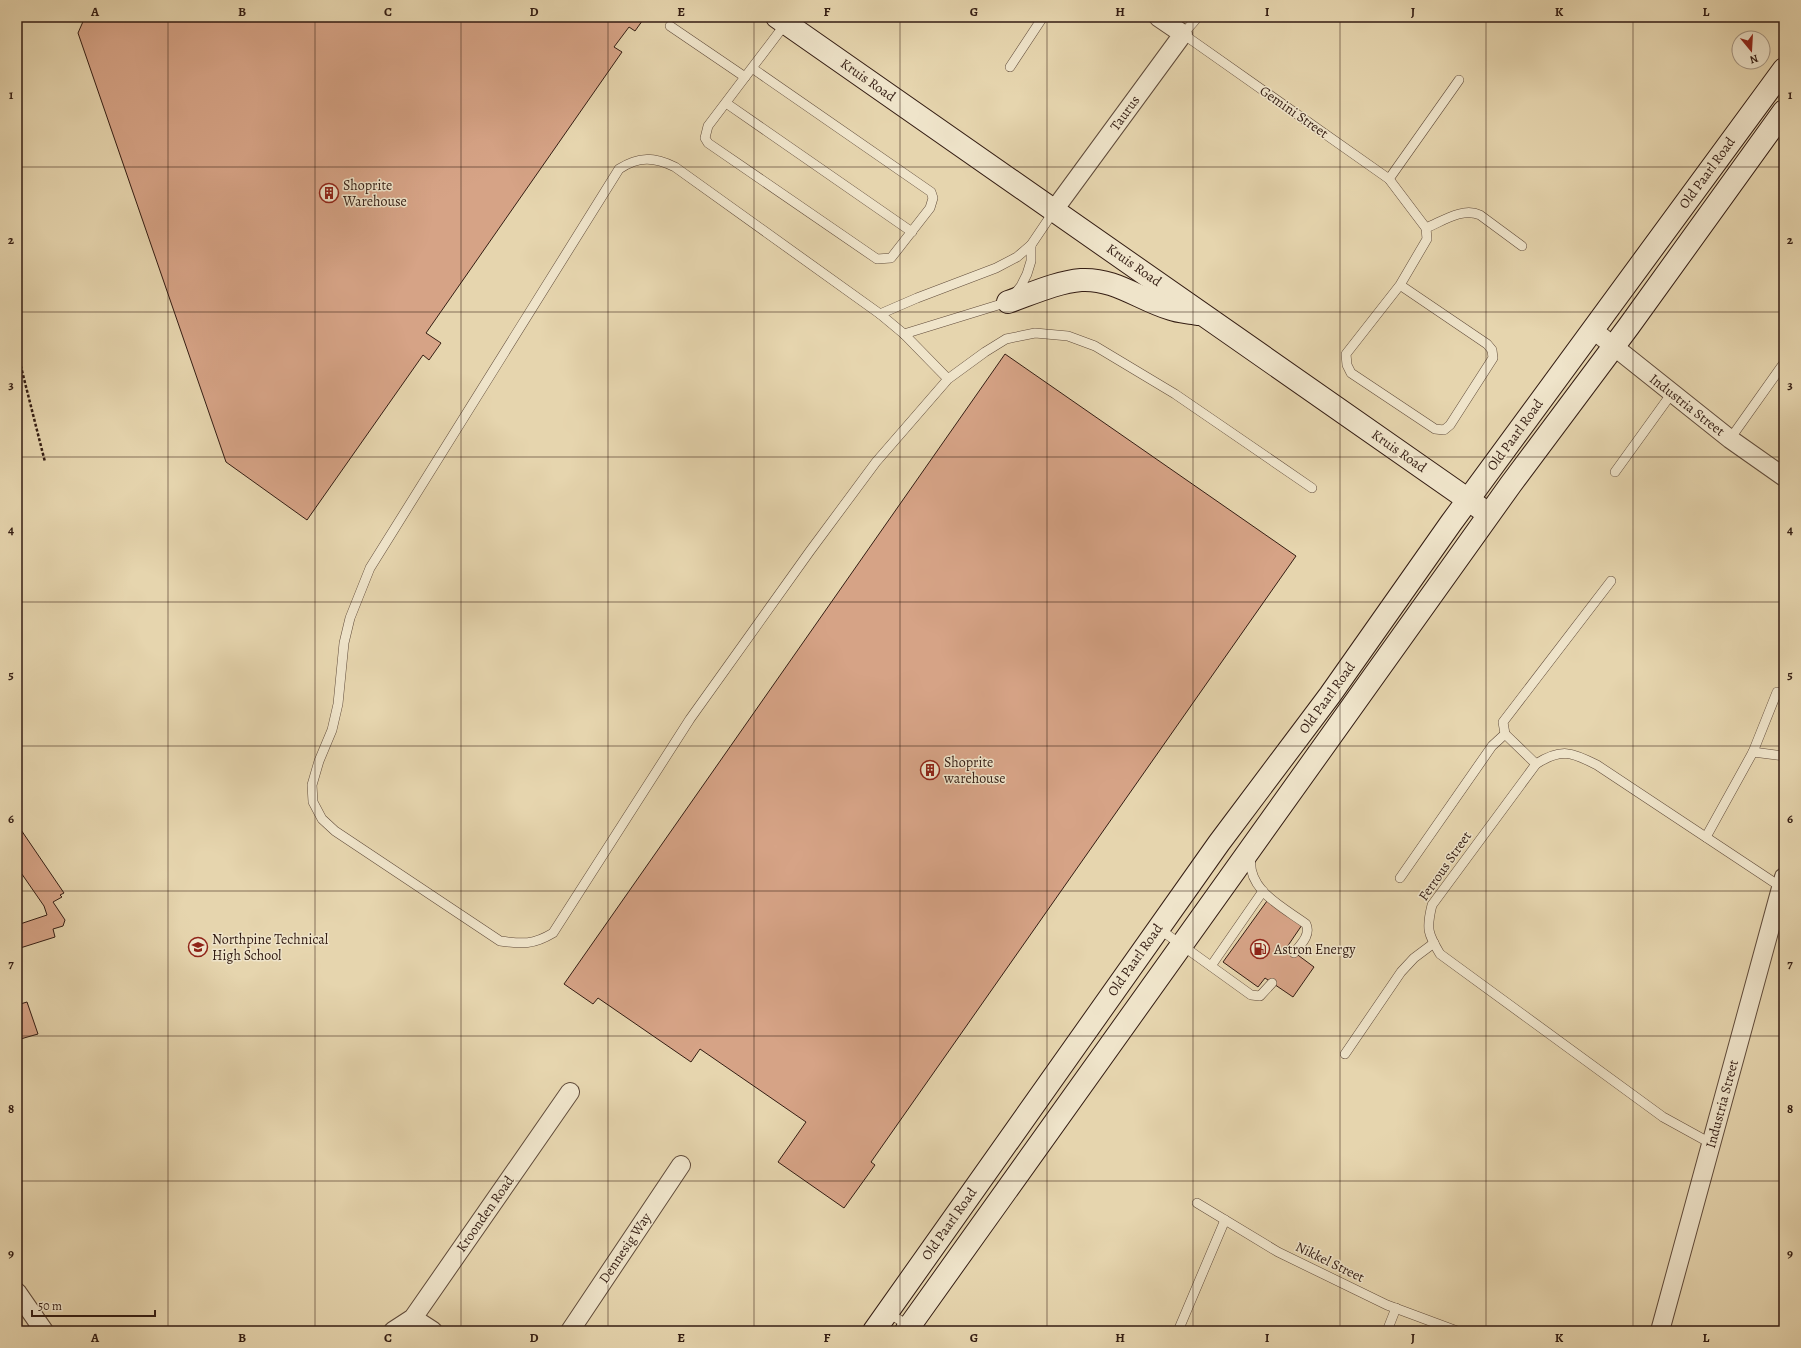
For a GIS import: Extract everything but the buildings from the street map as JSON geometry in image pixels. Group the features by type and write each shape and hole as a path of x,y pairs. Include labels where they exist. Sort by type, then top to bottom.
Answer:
{"main road":[{"name":"Kruis Road","path":"782,20 1489,515"},
{"name":"Old Paarl Road","path":"874,1331 1218,843 1330,695 1468,500 1592,329 1784,69"},
{"name":"Old Paarl Road","path":"912,1329 1182,945 1489,515 1784,111"},
{"path":"1008,302 1062,284 1081,280 1102,281 1118,286 1171,309 1205,315"}],"street":[{"name":"Gemini Street","path":"1158,17 1182,34"},
{"name":"Taurus","path":"1054,210 1182,34"},
{"name":"Industria Street","path":"1592,329 1730,439 1784,477"},
{"name":"Industria Street","path":"1660,1331 1783,882"},
{"name":"Kroonden Road","path":"393,1331 412,1318 570,1092"},
{"name":"Dennesig Way","path":"570,1331 681,1165"},
{"path":"17,1292 44,1331"},
{"path":"412,1318 433,1331"}],"lane":[{"path":"1010,67 1043,17"},
{"name":"Taurus","path":"1182,34 1198,17"},
{"path":"752,68 931,192 933,198 930,208 891,258 877,259 708,143 705,138 708,126 752,68 782,20"},
{"path":"670,26 745,77"},
{"name":"Gemini Street","path":"1182,34 1389,179 1426,228"},
{"path":"1389,179 1459,80"},
{"path":"726,102 912,232"},
{"path":"948,379 904,334 880,314 675,167 661,160 647,159 632,161 619,169 370,568 350,618 344,643 338,704 332,730 319,760 312,785 313,802 322,818 335,831 500,941 523,944 540,941 553,933 690,719 810,551 876,462 948,379 985,352 1006,339 1035,332 1068,336 1096,346 1175,394 1312,488"},
{"path":"880,314 917,298 996,268 1017,257 1031,245 1054,210"},
{"path":"1400,285 1487,344 1492,350 1493,358 1450,425 1444,430 1435,429 1428,425 1351,373 1347,365 1346,354 1400,285 1427,239 1426,228 1465,212 1474,212 1522,246"},
{"path":"904,334 1008,302 1021,286 1027,274 1031,261 1031,245"},
{"path":"1730,439 1784,363"},
{"path":"1615,472 1672,393"},
{"path":"1536,764 1505,734 1503,722 1610,581"},
{"path":"1706,837 1753,752 1777,692"},
{"path":"1400,878 1492,746 1505,734"},
{"path":"1753,752 1784,756"},
{"name":"Ferrous Street","path":"1712,1144 1663,1117 1440,954 1430,938 1428,921 1432,905 1536,764 1549,756 1562,753 1578,755 1597,765 1706,837 1783,882"},
{"path":"1253,845 1251,870 1254,882 1263,892 1306,924 1308,929 1305,938 1294,953"},
{"path":"1211,966 1263,892"},
{"path":"1158,928 1251,995 1256,997 1260,996 1265,993 1272,983"},
{"path":"1345,1054 1401,972 1414,958 1434,943"},
{"name":"Nikkel Street","path":"1197,1203 1278,1252 1396,1308 1456,1331"},
{"path":"1178,1331 1225,1220"},
{"path":"1387,1331 1396,1308"},
{"path":"887,1312 912,1329"}],"path":[{"path":"17,351 45,462"}],"place":[{"name":"Shoprite Warehouse","path":"329,193"},
{"name":"Shoprite warehouse","path":"930,770"},
{"name":"Northpine Technical High School","path":"198,947"},
{"name":"Astron Energy","path":"1260,949"}]}
